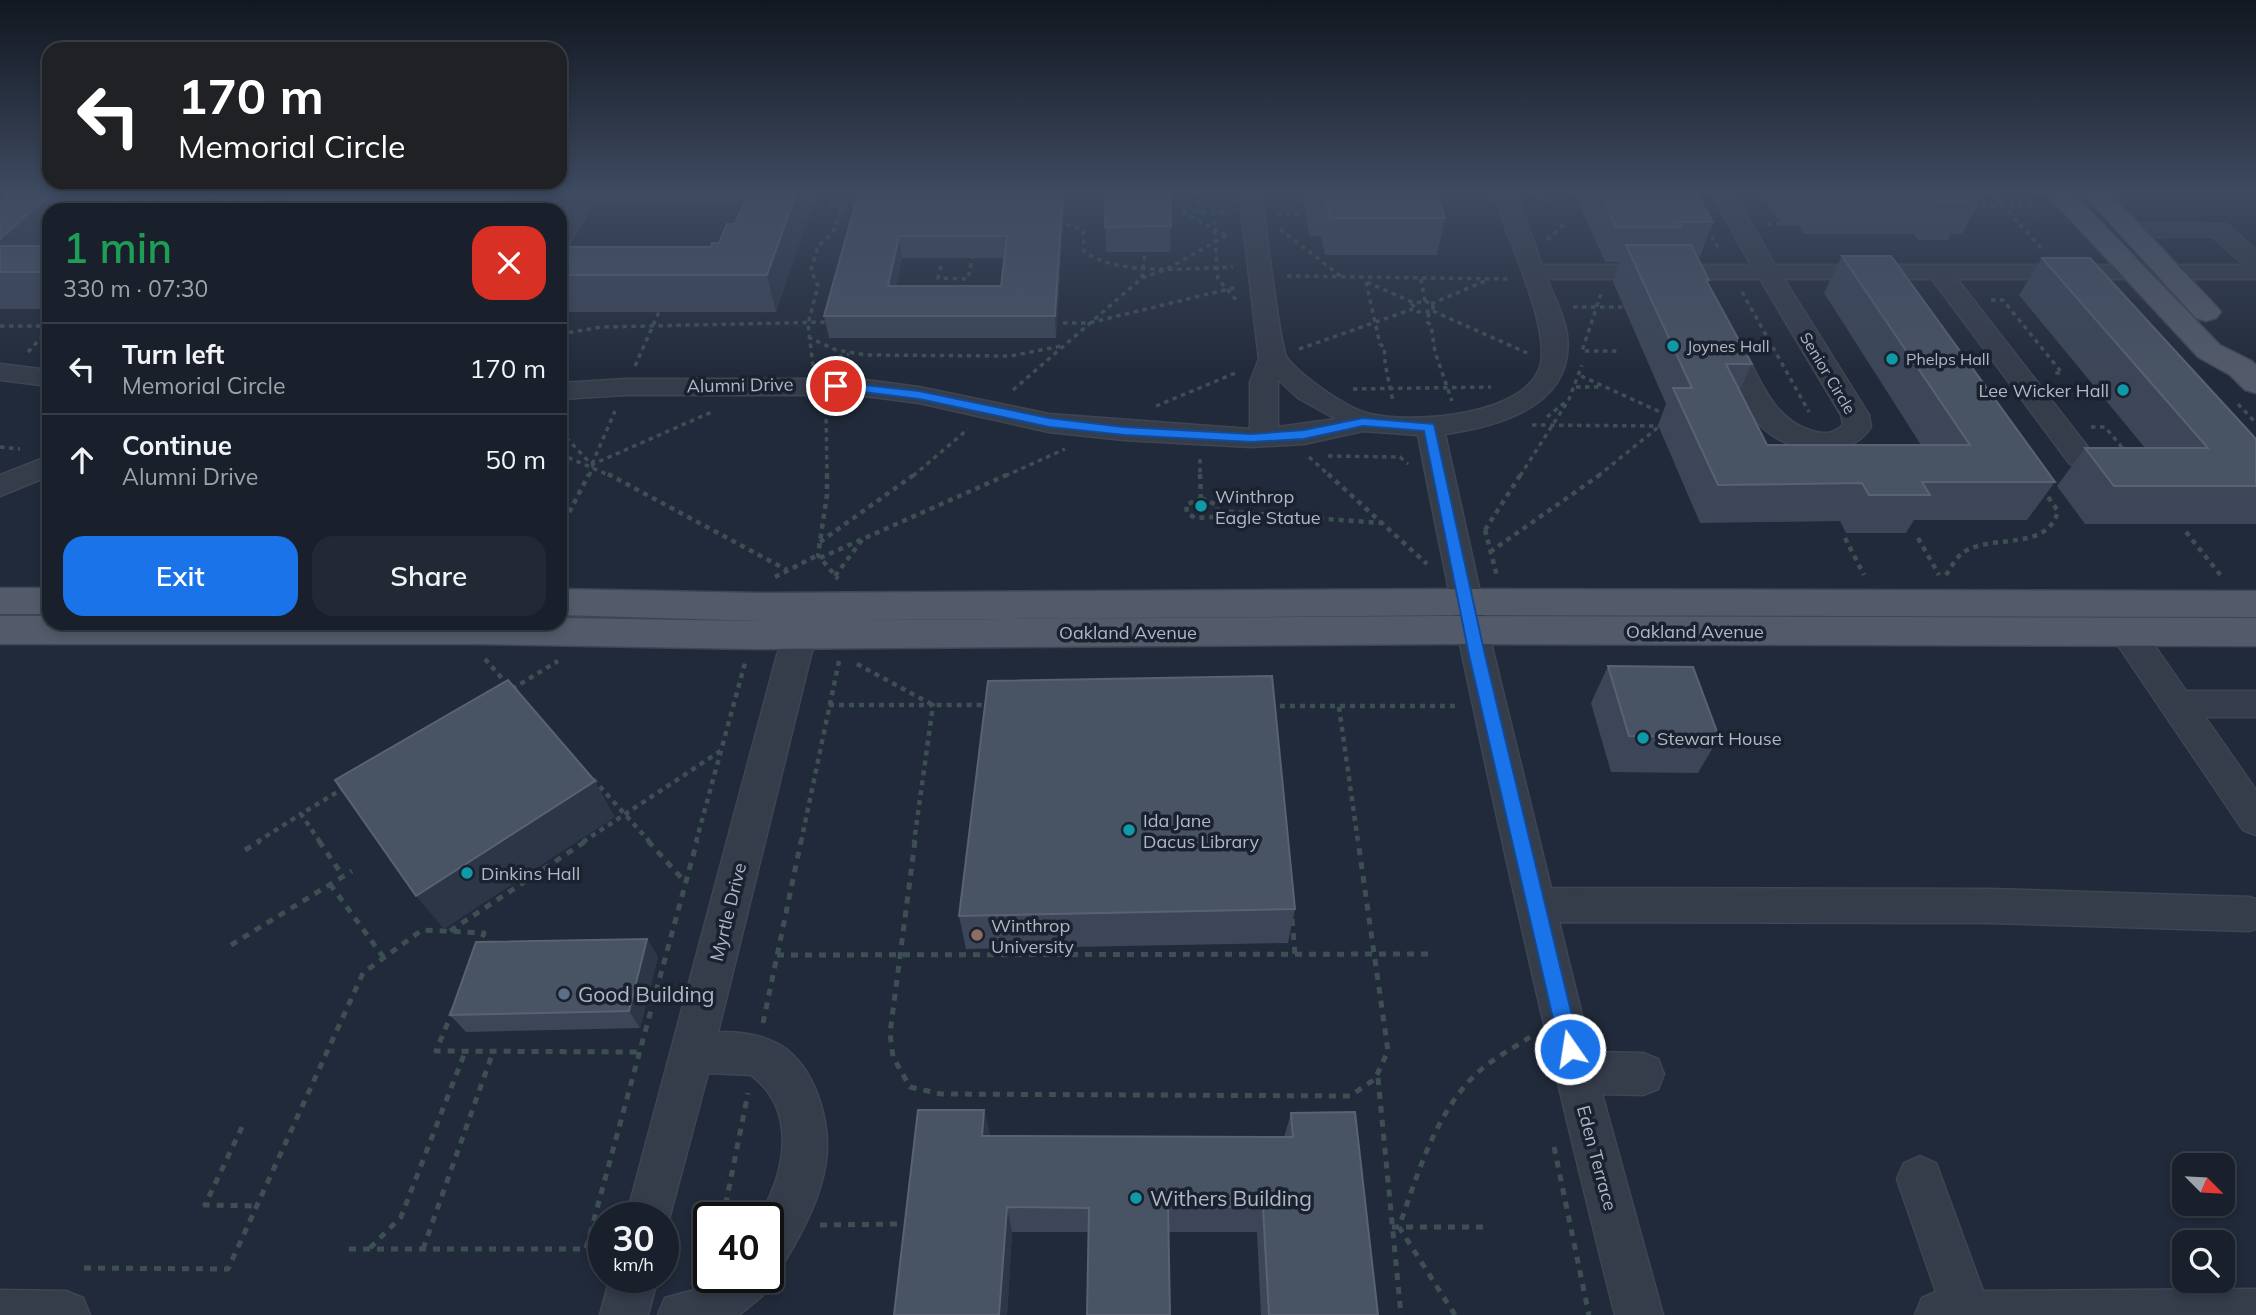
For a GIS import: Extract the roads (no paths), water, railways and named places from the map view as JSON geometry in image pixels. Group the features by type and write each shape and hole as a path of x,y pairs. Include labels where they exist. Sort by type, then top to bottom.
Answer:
{"main road":[{"path":"2111,252 2243,383"},
{"path":"2153,252 2239,348 2243,383"},
{"name":"Oakland Avenue","path":"567,623 1469,617 2242,595"},
{"path":"0,601 42,601"},
{"name":"Oakland Avenue","path":"567,603 806,620"},
{"name":"Oakland Avenue","path":"1469,617 2127,632 2256,632"},
{"name":"Oakland Avenue","path":"0,630 42,629"}],"street":[{"path":"1250,252 1259,364 1263,382 1258,438"},
{"path":"1259,364 1363,422 1430,427 1466,422 1506,410 1541,387 1554,364 1554,333 1521,276 1516,252"},
{"path":"1756,252 1767,271"},
{"path":"1521,276 1690,271 1728,265 1767,271 2256,272"},
{"name":"Senior Circle","path":"1690,271 1764,413 1771,421 1799,437 1819,442 1836,441 1851,436 1857,427 1855,415 1767,271"},
{"path":"1939,272 2080,457"},
{"path":"0,372 42,377"},
{"name":"Alumni Drive","path":"567,391 626,387 858,387 919,395 1049,422 1107,429 1258,438 1334,430 1363,422"},
{"name":"Eden Terrace","path":"1430,427 1469,617 1575,1072 1639,1315"},
{"path":"0,485 42,468"},
{"name":"Myrtle Drive","path":"653,1202 806,620"},
{"path":"2127,632 2256,819"},
{"path":"2177,704 2256,704"},
{"path":"1537,905 1990,906 2249,914"},
{"path":"692,1053 756,1055 774,1065 795,1093 806,1130 801,1181 784,1218"},
{"path":"1575,1072 1643,1074"},
{"path":"1920,1179 1968,1315"},
{"path":"624,1315 630,1293"},
{"path":"682,1315 704,1313 728,1293"},
{"path":"1939,1315 2256,1313"},
{"path":"0,1314 65,1315"}],"place":[{"name":"Joynes Hall","path":"1673,346"},
{"name":"Phelps Hall","path":"1892,359"},
{"name":"Lee Wicker Hall","path":"2123,390"},
{"name":"Winthrop Eagle Statue","path":"1201,506"},
{"name":"Stewart House","path":"1643,738"},
{"name":"Ida Jane Dacus Library","path":"1129,830"},
{"name":"Dinkins Hall","path":"467,873"},
{"name":"Winthrop University","path":"977,935"},
{"name":"Good Building","path":"564,994"},
{"name":"Withers Building","path":"1136,1198"}]}
